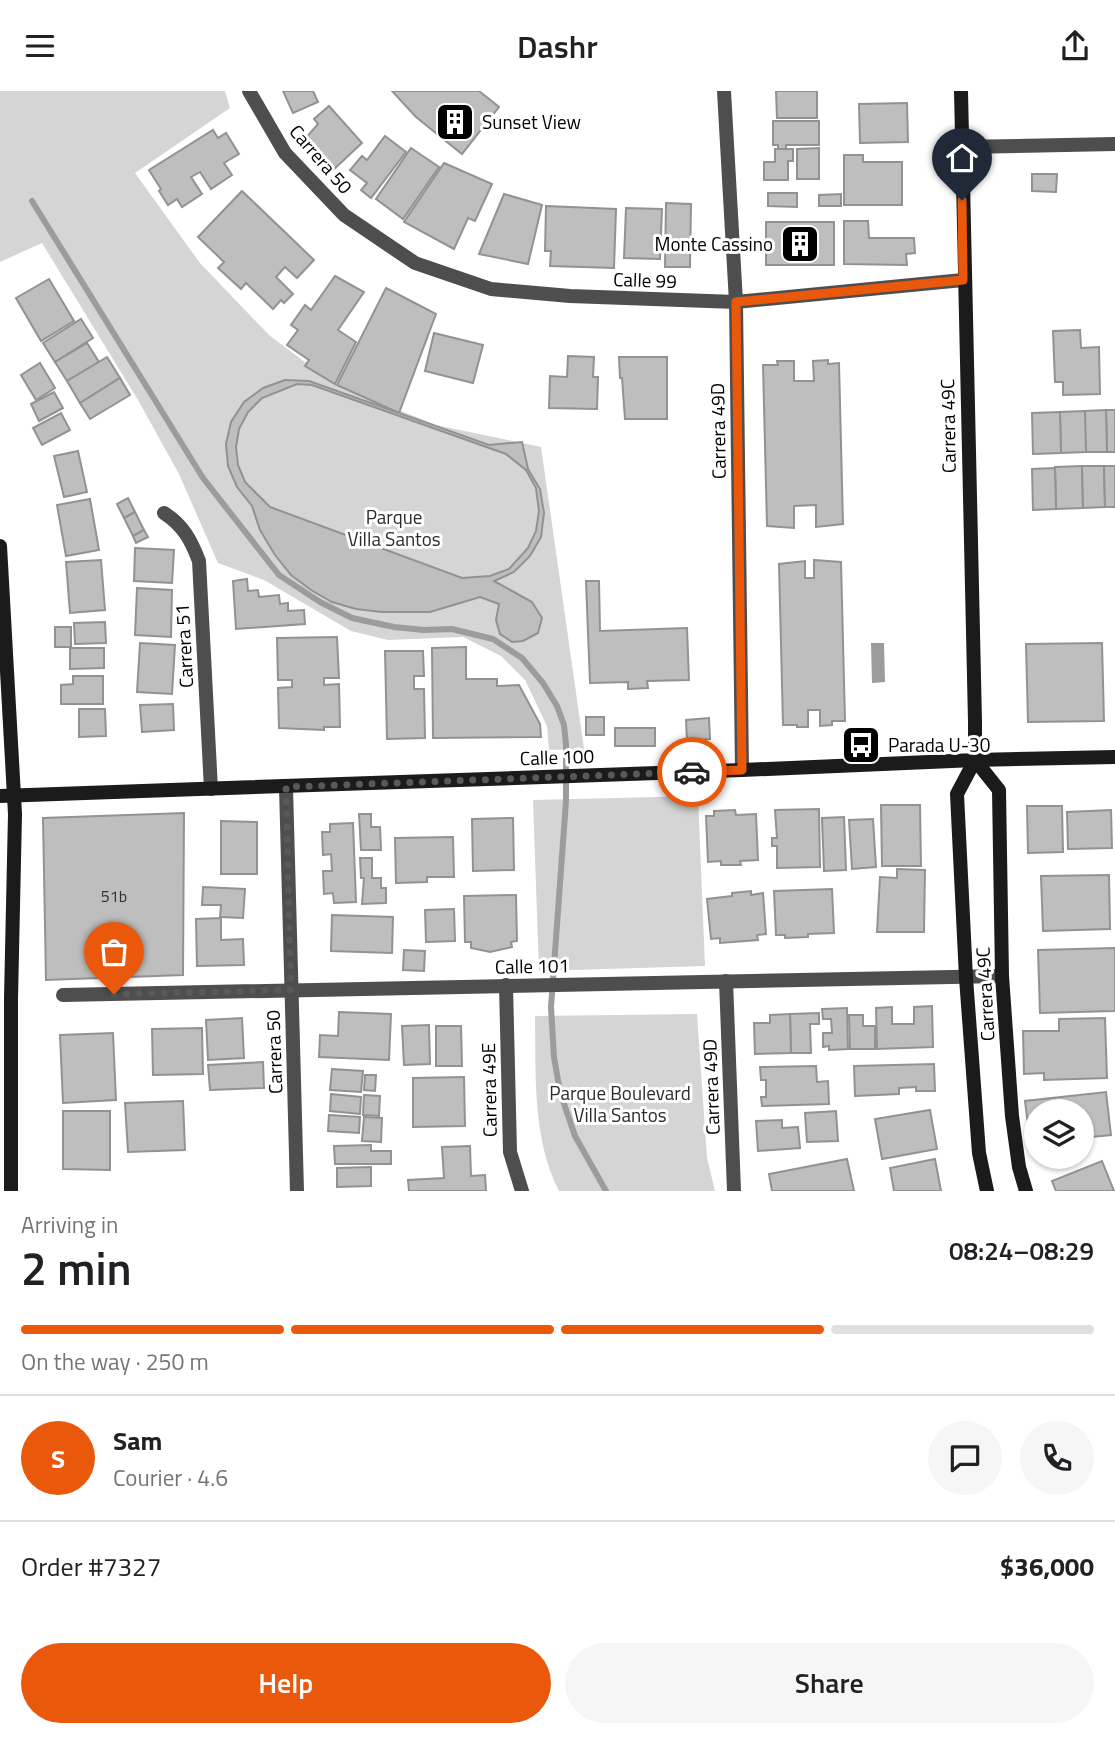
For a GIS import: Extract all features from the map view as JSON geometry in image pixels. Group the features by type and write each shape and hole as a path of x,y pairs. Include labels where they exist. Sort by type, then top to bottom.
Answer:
{"street":[{"name":"Carrera 50","path":"249,91 285,153 344,215"},
{"name":"Carrera 49D","path":"724,91 736,302 742,770"},
{"name":"Carrera 49C","path":"961,91 975,760 957,794 966,978 979,1153 987,1191"},
{"path":"961,146 1115,144"},
{"name":"Calle 99","path":"344,215 415,263 491,289 570,296 736,302 963,280"},
{"name":"Carrera 51","path":"164,513 175,520 190,538 199,561 211,789"},
{"path":"0,546 7,795 11,1191"},
{"name":"Calle 100","path":"7,795 1115,757"},
{"name":"Carrera 49C","path":"975,760 999,790 1002,976 1013,1116 1019,1167 1026,1191"},
{"name":"Carrera 50","path":"286,787 297,1191"},
{"name":"Calle 101","path":"63,995 1002,976"},
{"name":"Carrera 49D","path":"726,981 734,1191"},
{"name":"Carrera 49E","path":"506,985 510,1152 522,1191"}],"green space":[{"name":"Parque Villa Santos","path":"0,91 225,91 230,108 135,173 200,263 269,335 334,384 436,425 541,447 584,749 549,750 547,726 525,680 501,656 463,637 388,640 351,631 264,580 218,563 179,474 138,400 42,243 0,262"},
{"path":"698,796 705,966 539,971 533,800"},
{"name":"Parque Boulevard Villa Santos","path":"697,1014 707,1158 715,1191 559,1191 550,1171 540,1128 535,1016"}],"shaded area":[{"path":"871,643 884,643 885,682 872,683"}],"building":[{"path":"283,91 313,91 318,102 293,113"},
{"name":"Sunset View","path":"392,91 479,91 499,107 462,154 416,117"},
{"path":"776,91 817,91 817,118 777,118"},
{"path":"907,103 908,142 860,143 859,104"},
{"path":"329,106 362,143 332,171 305,139 318,124 314,119"},
{"path":"773,121 819,121 819,145 786,145 786,149 778,149 778,145 773,145"},
{"path":"213,130 218,138 226,133 239,154 224,163 232,175 211,189 200,172 191,177 202,194 182,207 177,199 168,205 149,170"},
{"path":"385,136 406,152 371,198 361,190 367,183 350,170 362,156 367,160"},
{"path":"411,148 439,167 403,219 376,199"},
{"path":"819,148 819,179 797,179 797,149"},
{"path":"775,149 793,149 793,161 788,161 788,180 764,180 764,162 775,162"},
{"path":"844,155 863,155 863,162 902,162 902,205 844,205"},
{"path":"444,163 492,184 475,221 468,218 454,249 404,222"},
{"path":"1032,174 1057,174 1056,192 1032,191"},
{"path":"242,191 314,260 297,278 285,267 276,277 293,294 284,303 281,300 273,309 246,283 241,289 218,268 224,262 198,237"},
{"path":"768,193 797,193 797,207 768,206"},
{"path":"504,194 542,205 528,264 479,254"},
{"path":"841,194 841,206 819,206 819,195"},
{"path":"666,203 691,204 690,267 665,267"},
{"path":"546,206 616,209 614,268 550,266 551,251 545,251"},
{"path":"626,208 662,209 660,259 624,258"},
{"path":"844,221 868,221 869,238 914,238 915,253 906,254 907,265 844,264"},
{"name":"Monte Cassino","path":"766,222 834,222 834,265 766,265"},
{"path":"335,276 364,292 338,330 356,342 335,384 305,366 309,360 287,345 298,330 291,325 305,305 311,310"},
{"path":"49,279 74,321 41,341 16,298"},
{"path":"386,288 436,314 399,413 337,385"},
{"path":"81,319 93,338 55,362 43,343"},
{"path":"1080,330 1081,348 1099,347 1100,394 1063,395 1063,382 1055,382 1053,331"},
{"path":"434,333 483,345 473,383 425,371"},
{"path":"87,343 99,362 67,381 55,362"},
{"path":"568,356 594,357 593,377 598,377 597,409 549,408 550,376 567,377"},
{"path":"107,357 120,378 80,403 67,381"},
{"path":"619,357 667,357 667,419 625,419"},
{"path":"828,360 828,364 839,363 843,524 816,527 816,505 794,506 794,528 767,526 763,365 778,365 777,361 794,361 794,381 814,381 813,361"},
{"path":"40,363 55,388 36,400 21,375"},
{"path":"120,378 130,395 90,419 80,403"},
{"path":"285,380 309,381 489,445 522,442 528,469 540,489 544,513 541,537 530,556 514,572 494,581 532,602 542,618 538,633 523,641 512,642 500,634 496,620 499,604 480,597 430,612 356,609 332,602 291,575 260,530 252,506 237,487 228,466 226,444 231,422 244,402 263,388","holes":["297,384 312,385 506,454 526,470 536,488 539,511 536,531 528,548 509,569 490,576 462,578 270,507 245,482 238,465 236,447 239,429 248,412 262,398"]},
{"path":"54,392 63,408 39,421 31,404"},
{"path":"1106,410 1115,410 1115,452 1107,452"},
{"path":"1106,410 1107,452 1086,452 1084,411"},
{"path":"1085,411 1086,452 1061,453 1060,412"},
{"path":"1060,412 1061,453 1033,454 1032,413"},
{"path":"61,413 70,430 42,445 33,428"},
{"path":"78,451 87,492 64,497 54,456"},
{"path":"1082,466 1083,508 1056,509 1055,467"},
{"path":"1082,466 1104,466 1105,507 1083,508"},
{"path":"1104,466 1115,466 1115,507 1105,507"},
{"path":"1055,468 1056,509 1033,510 1032,469"},
{"path":"128,498 135,512 124,518 117,504"},
{"path":"90,499 99,550 66,556 57,505"},
{"path":"135,512 144,530 133,536 124,518"},
{"path":"144,530 148,537 136,543 133,536"},
{"path":"135,548 174,550 172,583 134,581"},
{"path":"101,560 105,610 70,613 66,562"},
{"path":"814,560 841,562 845,721 832,721 832,725 820,726 820,710 808,710 808,727 783,725 779,564 805,561 805,578 814,578"},
{"path":"247,579 248,591 258,590 259,597 279,595 280,604 288,603 288,611 304,610 305,624 236,629 233,581"},
{"path":"586,581 599,581 600,631 687,628 689,680 647,681 648,688 628,689 628,682 590,683"},
{"path":"137,588 172,590 171,637 135,635"},
{"path":"105,622 106,643 75,644 74,623"},
{"path":"55,627 71,627 71,647 55,647"},
{"path":"337,637 339,678 324,678 324,685 339,684 340,727 324,727 324,730 279,728 278,688 292,687 292,680 278,680 277,638"},
{"path":"140,643 175,645 172,694 137,692"},
{"path":"1102,643 1104,721 1028,722 1026,644"},
{"path":"466,647 466,679 497,679 497,686 519,685 540,724 541,737 433,738 432,648"},
{"path":"70,648 104,648 104,668 70,669"},
{"path":"385,651 423,651 424,676 414,676 414,689 424,689 425,738 387,739"},
{"path":"73,676 103,676 103,704 61,704 61,685 73,684"},
{"path":"173,704 174,730 142,732 140,705"},
{"path":"79,709 105,709 106,736 79,737"},
{"path":"586,717 604,717 604,735 586,735"},
{"path":"709,718 710,739 687,741 686,720"},
{"path":"615,728 655,728 655,746 615,746"},
{"path":"881,805 920,805 921,866 882,866"},
{"path":"1027,806 1062,806 1063,852 1028,853"},
{"path":"819,809 820,867 777,868 777,846 772,846 772,838 777,838 775,810"},
{"path":"735,810 736,815 756,814 758,860 740,861 741,865 721,865 721,861 708,862 706,816 714,816 714,811"},
{"path":"1111,810 1112,848 1068,849 1067,812"},
{"path":"184,813 183,975 46,980 43,818"},
{"path":"359,814 371,814 371,827 380,827 381,850 361,850"},
{"path":"844,817 846,870 824,871 822,818"},
{"path":"513,818 514,870 473,871 472,819"},
{"path":"873,819 876,867 852,869 849,820"},
{"path":"221,821 257,822 257,874 221,874"},
{"path":"353,823 356,902 334,903 333,893 324,894 323,871 332,871 331,854 323,855 322,832 330,832 330,824"},
{"path":"453,837 454,877 427,877 427,882 396,883 395,838"},
{"path":"360,858 372,858 372,878 381,878 381,888 386,888 386,903 362,904 364,878 361,878"},
{"path":"897,869 925,870 924,932 877,932 880,877 897,878"},
{"path":"1109,875 1110,929 1043,931 1041,876"},
{"path":"203,887 245,889 243,918 220,917 221,905 202,905"},
{"path":"832,889 834,933 785,938 785,935 776,935 774,891"},
{"path":"751,891 751,895 763,893 766,934 757,935 758,940 720,943 720,938 711,939 707,899"},
{"path":"516,895 517,941 511,942 512,947 490,952 471,948 471,942 465,942 464,896"},
{"path":"454,909 455,941 426,942 425,910"},
{"path":"332,915 393,917 392,953 331,951"},
{"path":"221,918 221,940 243,939 244,965 197,966 196,919"},
{"path":"1115,948 1115,1011 1040,1013 1038,950"},
{"path":"404,950 425,951 424,971 403,970"},
{"path":"932,1006 933,1047 877,1049 876,1008 892,1007 892,1024 914,1024 914,1007"},
{"path":"847,1008 848,1049 829,1050 829,1046 823,1047 823,1033 832,1033 831,1019 823,1019 822,1009"},
{"path":"339,1012 391,1014 389,1060 319,1057 320,1035 338,1036"},
{"path":"819,1013 819,1024 810,1024 811,1053 791,1053 790,1014"},
{"path":"790,1014 791,1053 755,1054 754,1023 770,1023 770,1015"},
{"path":"849,1015 863,1015 863,1026 875,1026 875,1049 850,1049"},
{"path":"242,1018 244,1058 208,1060 206,1020"},
{"path":"1105,1018 1107,1078 1044,1080 1044,1073 1024,1074 1023,1031 1059,1031 1059,1019"},
{"path":"429,1025 430,1064 404,1065 402,1026"},
{"path":"436,1026 461,1026 462,1066 436,1066"},
{"path":"202,1028 203,1074 153,1075 152,1029"},
{"path":"113,1033 116,1100 63,1103 60,1035"},
{"path":"263,1062 264,1088 210,1090 208,1065"},
{"path":"934,1064 935,1091 916,1091 916,1087 899,1088 899,1094 855,1096 854,1066"},
{"path":"816,1066 817,1082 828,1081 829,1104 762,1106 761,1097 766,1097 766,1080 761,1080 760,1067"},
{"path":"332,1069 363,1071 361,1092 330,1090"},
{"path":"365,1075 376,1075 375,1091 364,1090"},
{"path":"464,1077 465,1126 413,1127 413,1078"},
{"path":"1106,1092 1111,1135 1094,1137 1094,1099 1043,1099"},
{"path":"331,1094 361,1097 360,1114 330,1111"},
{"path":"364,1095 380,1096 379,1116 363,1115"},
{"path":"183,1101 185,1150 128,1152 125,1103"},
{"path":"930,1110 937,1149 882,1159 875,1119"},
{"path":"63,1111 110,1111 110,1170 63,1169"},
{"path":"836,1111 838,1141 807,1142 805,1113"},
{"path":"329,1115 360,1117 359,1133 328,1131"},
{"path":"364,1117 382,1118 381,1142 362,1141"},
{"path":"782,1120 782,1128 798,1127 800,1148 758,1151 756,1121"},
{"path":"371,1145 371,1151 391,1151 391,1164 335,1164 334,1146"},
{"path":"470,1146 471,1176 485,1175 486,1191 409,1191 408,1180 444,1178 442,1147"},
{"path":"847,1159 854,1191 772,1191 769,1174"},
{"path":"935,1159 941,1191 894,1191 890,1168"},
{"path":"1102,1161 1114,1191 1056,1191 1052,1181 1082,1169 1094,1169 1094,1164"},
{"path":"371,1167 371,1186 337,1187 337,1168"}],"waterway":[{"path":"32,201 203,478 279,575 320,602 352,618 394,627 452,629 493,639 522,658 543,683 557,706 564,725 566,745 566,801 551,1007 554,1057 560,1092 575,1136 606,1191"}],"way so far":[{"path":"114,994 291,990 286,787 692,772"}],"place":[{"name":"Sunset View","path":"455,122"},
{"name":"Monte Cassino","path":"800,244"},
{"name":"Parada U-30","path":"861,745"}],"route":[{"path":"692,772 742,770 736,302 963,280 962,200"}]}
